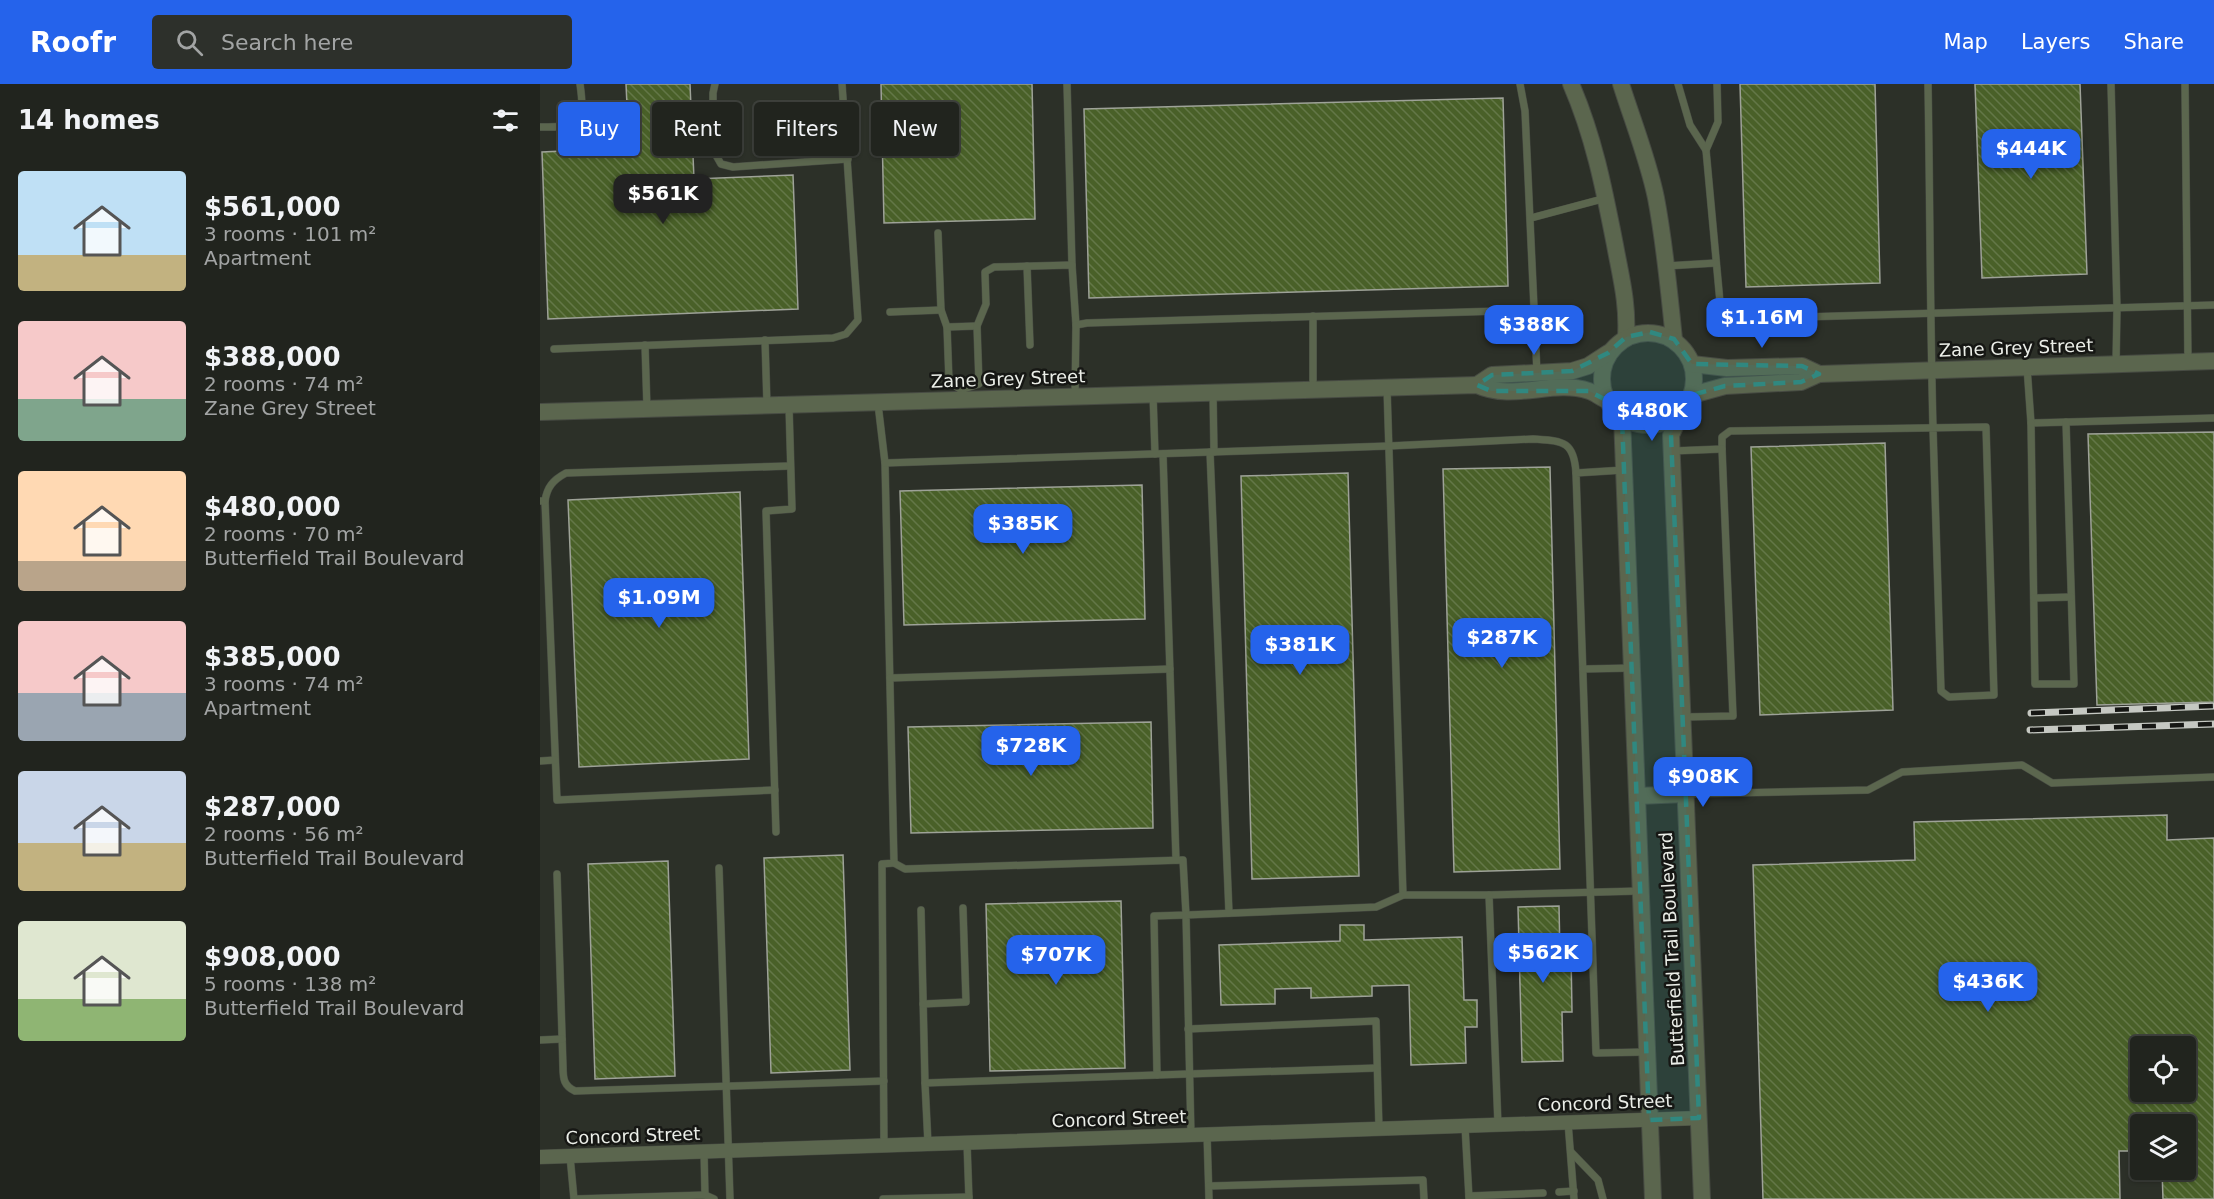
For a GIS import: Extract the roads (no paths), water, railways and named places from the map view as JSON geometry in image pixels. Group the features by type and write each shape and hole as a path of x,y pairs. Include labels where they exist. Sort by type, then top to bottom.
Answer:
{"street":[{"path":"1571,84 1601,169 1628,312 1626,337"},
{"path":"1621,84 1656,198 1674,339"},
{"path":"1650,332 1674,339 1685,350 1692,364 1695,379 1692,394 1682,412 1663,424 1642,426 1622,418 1606,400 1601,376 1608,353 1626,337 1650,332"},
{"name":"Zane Grey Street","path":"1477,384 1492,375 1568,372 1588,366 1608,353"},
{"name":"Zane Grey Street","path":"1692,394 1728,386 1801,382 1819,374 2214,361"},
{"name":"Zane Grey Street","path":"1692,364 1727,368 1802,366 1819,374"},
{"name":"Zane Grey Street","path":"540,412 878,402 961,395 1075,396 1477,384 1491,391 1516,392 1545,388 1589,391 1606,400"},
{"name":"Butterfield Trail Boulevard","path":"1682,412 1671,435 1702,1199"},
{"name":"Butterfield Trail Boulevard","path":"1622,418 1653,1199"},
{"path":"1638,796 1685,794"},
{"name":"Concord Street","path":"540,1157 1699,1118"}],"lane":[{"path":"540,127 568,127 577,121 583,106 580,84"},
{"path":"715,84 713,150 722,164 733,167 848,159"},
{"path":"554,349 832,338 846,334 858,320 842,84"},
{"path":"1067,84 1072,265 1077,325 1075,396"},
{"path":"1520,84 1525,111 1537,373"},
{"path":"1678,84 1689,125 1706,150"},
{"path":"1717,84 1718,122 1706,150 1721,313 1734,319 2214,304"},
{"path":"1682,717 1733,716 1722,449 1722,437 1730,431 1933,428 1976,426 1986,427 1994,695 1949,697 1941,691 1933,428 1928,84"},
{"path":"2111,84 2117,308 2116,364"},
{"path":"2185,84 2188,362"},
{"path":"1531,218 1606,198"},
{"path":"938,234 940,310 947,327 949,381 961,395 979,384 977,326 986,304 985,272 994,267 1072,265"},
{"path":"1666,266 1716,263"},
{"path":"1027,266 1030,345"},
{"path":"890,312 940,310"},
{"path":"1077,325 1534,310"},
{"path":"1313,316 1313,389"},
{"path":"947,327 977,326"},
{"path":"765,340 767,405"},
{"path":"645,345 647,409"},
{"path":"2027,367 2031,423 2035,684 2074,684 2066,422"},
{"path":"1387,387 1403,895"},
{"path":"1213,392 1212,452 1229,913"},
{"path":"1153,394 1159,454 1170,669 1176,860"},
{"path":"878,402 885,463 894,863"},
{"path":"776,832 766,511 792,509 789,405"},
{"path":"2031,423 2214,418"},
{"path":"885,463 1533,439 1568,445 1575,455 1576,473 1596,1053 1646,1052"},
{"path":"1672,451 1722,449"},
{"path":"774,790 557,800 542,501 552,482 566,473 790,466"},
{"path":"1576,473 1624,470"},
{"path":"2034,598 2071,597"},
{"path":"1583,669 1633,668"},
{"path":"890,678 1170,669"},
{"path":"540,761 555,760"},
{"path":"1685,794 1868,790 1902,772 2022,765 2052,783 2214,777"},
{"path":"884,1145 882,864 894,863 905,869 1183,860 1191,1135"},
{"path":"719,868 730,1199"},
{"path":"557,874 564,1081 568,1088 575,1091 884,1081"},
{"path":"1157,1076 1154,916 1376,907 1403,895 1641,891"},
{"path":"1489,895 1498,1125"},
{"path":"924,1004 966,1002 963,908"},
{"path":"921,910 928,1144"},
{"path":"1188,1029 1376,1022 1379,1129"},
{"path":"540,1040 562,1039"},
{"path":"925,1083 1377,1068"},
{"path":"1559,1192 1574,1195 1568,1122"},
{"path":"1465,1126 1469,1197 1543,1193"},
{"path":"1208,1134 1209,1199"},
{"path":"883,1199 969,1198 967,1143"},
{"path":"704,1151 705,1195"},
{"path":"1571,1152 1598,1180 1603,1199"},
{"path":"570,1156 574,1199 705,1195 714,1199"},
{"path":"1209,1186 1423,1180 1424,1199"}],"railway":[{"path":"2031,713 2214,706"},
{"path":"2030,730 2214,724"}]}
